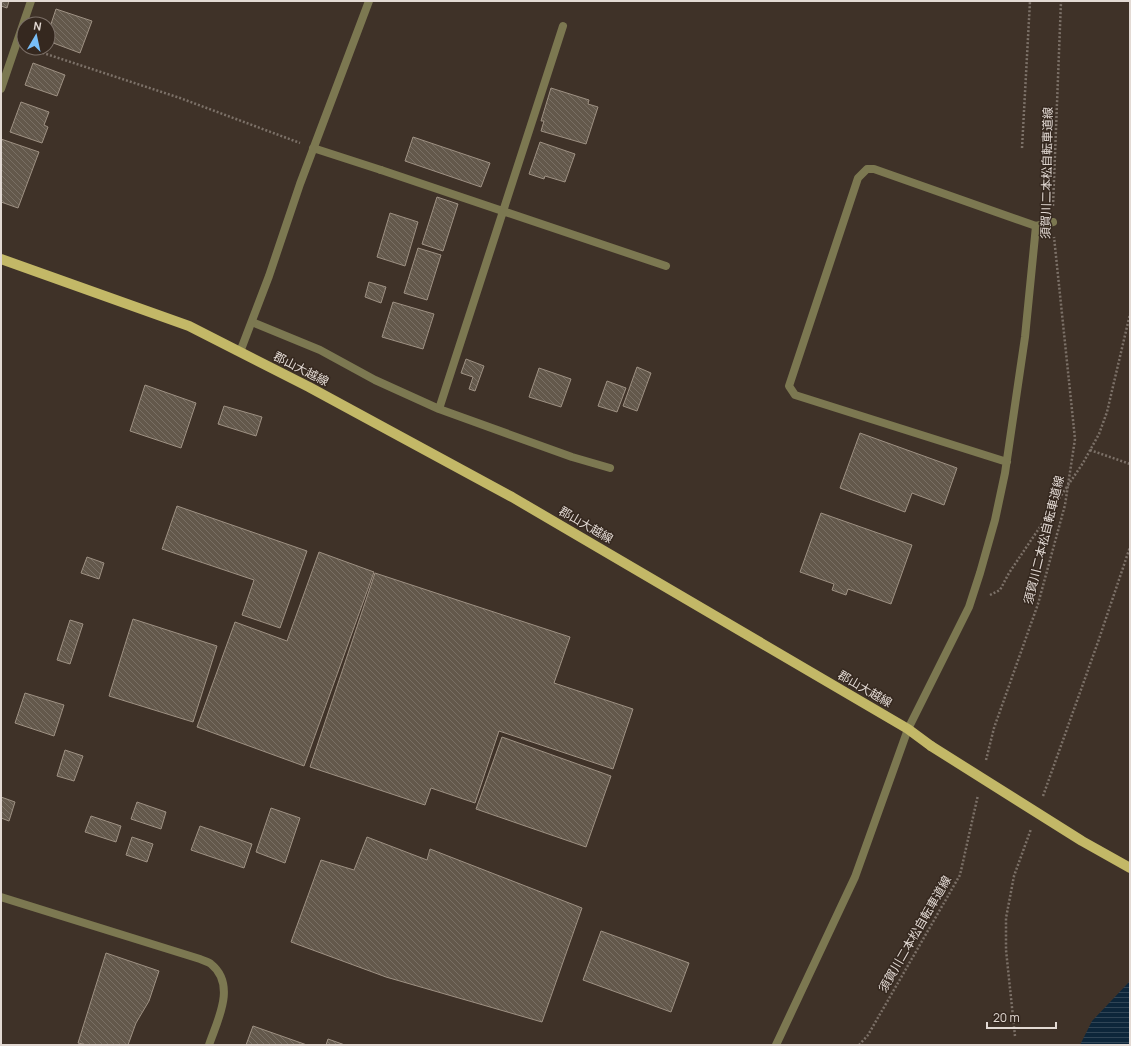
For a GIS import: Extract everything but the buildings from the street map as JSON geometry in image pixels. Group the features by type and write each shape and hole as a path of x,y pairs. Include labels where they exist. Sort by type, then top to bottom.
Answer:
{"main road":[{"name":"郡山大越線","path":"1,259 189,326 309,387 512,497 908,729 931,746 1082,841 1130,868"}],"street":[{"path":"1,89 31,1"},
{"path":"240,352 270,276 300,184 369,1"},
{"path":"439,409 563,26"},
{"path":"313,148 666,266"},
{"path":"1006,462 795,395 789,386 858,178 867,169 874,169 1036,226 1053,222"},
{"path":"776,1045 855,877 908,729 969,607 995,520 1006,462 1025,337 1036,226"},
{"path":"252,322 320,350 375,380 439,409 572,457 610,468"},
{"path":"1,897 200,959 211,964 220,974 225,989 224,1003 209,1045"}],"path":[{"path":"1022,148 1030,1"},
{"name":"須賀川二本松自転車道線","path":"985,767 994,728 1038,604 1065,505 1075,439 1053,222 1061,1"},
{"path":"52,56 180,98 313,148"},
{"path":"969,607 1000,590 1009,573 1099,434 1108,412 1130,314"},
{"path":"1090,450 1130,464"},
{"path":"1042,796 1096,650 1130,547"},
{"name":"須賀川二本松自転車道線","path":"859,1045 868,1035 960,875 980,790"},
{"path":"1015,1036 1006,950 1006,918 1014,876 1032,826"}],"water":[{"path":"1130,981 1130,1045 1080,1045 1092,1021"}]}
